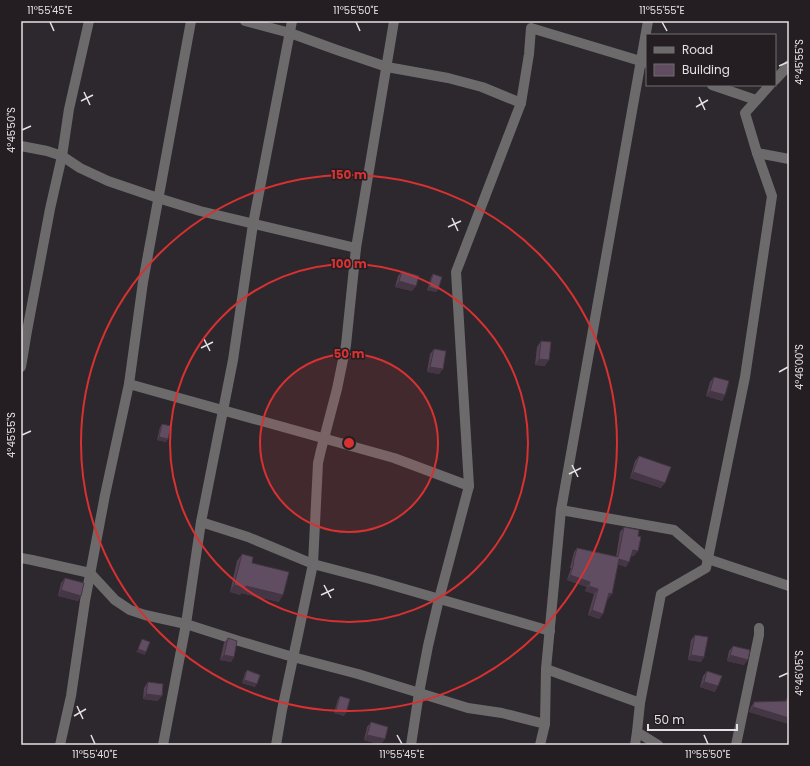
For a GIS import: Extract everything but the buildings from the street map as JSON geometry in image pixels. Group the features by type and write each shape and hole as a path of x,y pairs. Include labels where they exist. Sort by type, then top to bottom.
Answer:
{"street":[{"path":"22,362 50,210 62,156 69,109 89,21"},
{"path":"60,745 71,696 90,573 129,384 142,282 191,21"},
{"path":"245,21 290,33 386,67 448,78 482,86 521,103"},
{"path":"163,745 186,624 201,522 233,360 253,224 292,21"},
{"path":"276,745 313,564 318,463 337,389 346,345 356,248 394,21"},
{"path":"647,34 648,21"},
{"path":"411,745 428,646 469,486 456,272 521,103 532,25 644,62"},
{"path":"540,745 545,724 546,669 561,510 644,62 646,42"},
{"path":"776,79 789,65"},
{"path":"715,86 756,100"},
{"path":"635,745 640,703 661,594 706,568 708,559 745,377 772,196 745,113 769,86"},
{"path":"21,146 47,151 62,156 80,168 108,181 158,198 253,224 356,248"},
{"path":"757,153 789,158"},
{"path":"129,384 394,458 469,486"},
{"path":"561,510 674,530 708,559 789,586"},
{"path":"201,522 248,537 313,564 550,631"},
{"path":"21,558 55,564 90,573 115,600 130,610 145,615 186,624 468,708 502,713 545,724"},
{"path":"736,745 759,628"},
{"path":"546,669 640,703"},
{"path":"637,732 658,745"}]}
